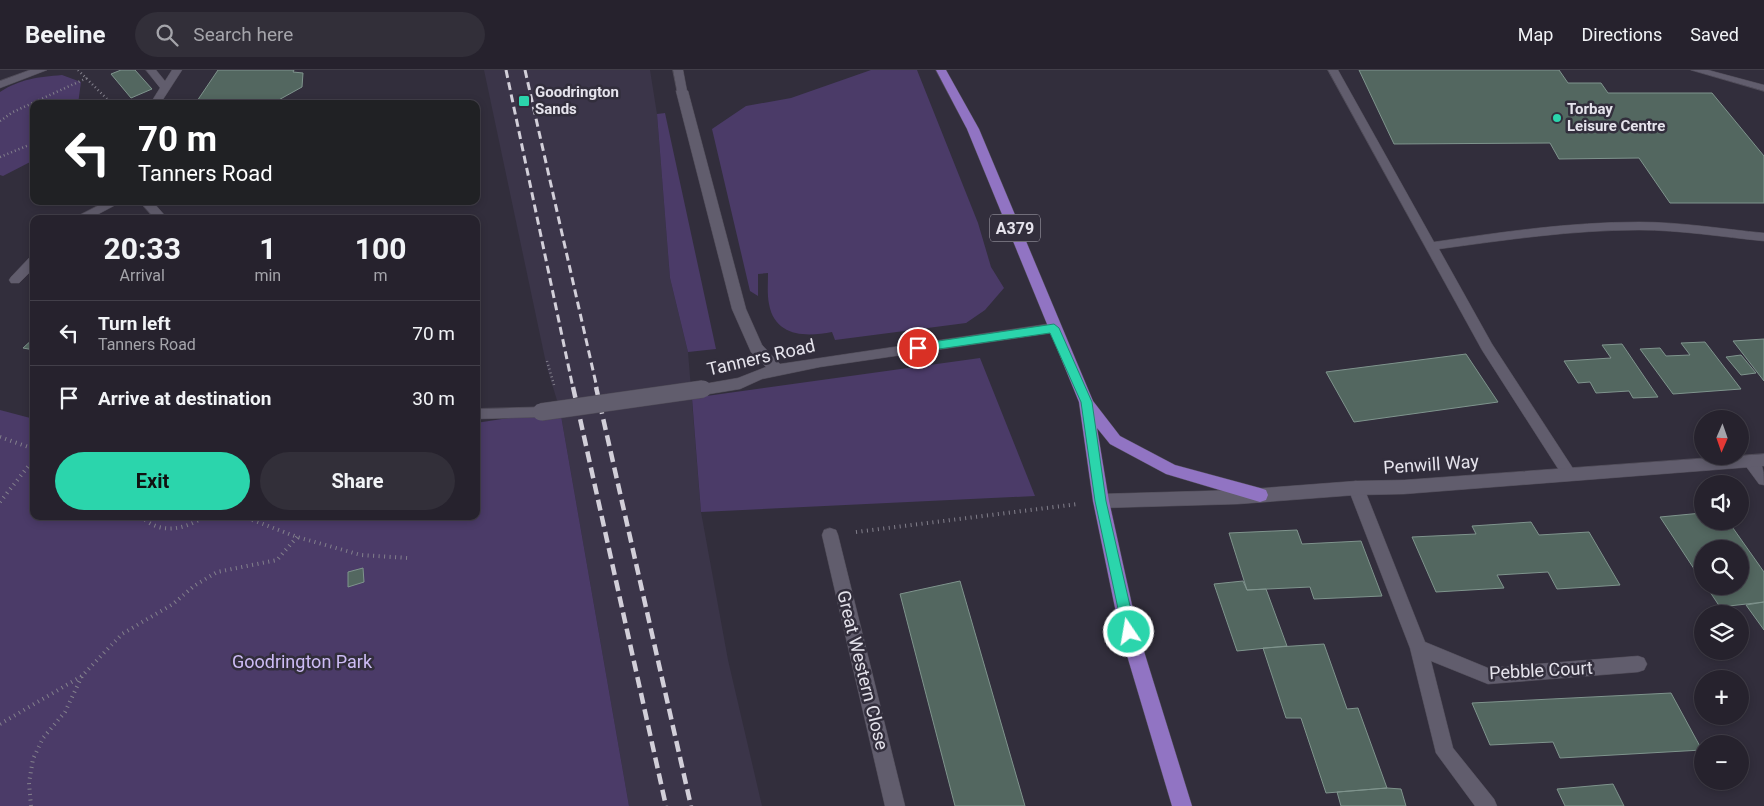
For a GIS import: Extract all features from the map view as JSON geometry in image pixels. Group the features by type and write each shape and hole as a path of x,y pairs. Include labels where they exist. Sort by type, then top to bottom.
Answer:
{"main road":[{"name":"A379","path":"941,70 977,138 1086,402 1115,440 1172,470 1260,495"},
{"name":"A379","path":"1086,402 1100,501 1129,632 1182,806"}],"street":[{"path":"0,85 14,78 42,70"},
{"path":"682,91 739,309 756,348 778,370"},
{"name":"Tanners Road","path":"541,412 703,390 740,383 759,374 820,362 1054,328"},
{"path":"1757,460 1764,479"},
{"name":"Penwill Way","path":"1100,501 1404,487 1757,460"},
{"path":"1356,488 1420,648 1445,753 1487,806"},
{"name":"Great Western Close","path":"830,535 895,806"},
{"name":"Pebble Court","path":"1420,648 1488,676 1638,664"}],"lane":[{"path":"151,70 164,86"},
{"path":"157,100 164,86 177,70"},
{"path":"678,70 682,91"},
{"path":"1333,70 1487,347 1569,474"},
{"path":"1696,70 1764,88"},
{"path":"87,215 108,205"},
{"path":"149,205 158,215"},
{"path":"1432,246 1537,231 1638,227 1670,227 1764,237"},
{"path":"15,280 30,264"},
{"name":"Tanners Road","path":"480,414 541,412"}],"path":[{"path":"78,70 108,100"},
{"path":"39,100 88,78"},
{"path":"0,120 30,104"},
{"path":"0,157 30,145"},
{"path":"0,437 30,447"},
{"path":"0,502 30,464"},
{"path":"830,535 1100,501"},
{"path":"145,520 151,525 165,528 184,526 197,520"},
{"path":"252,520 297,537 361,555 408,558"},
{"path":"0,724 82,676 122,634 173,604 194,586 217,572 277,560 297,537"},
{"path":"32,806 29,783 33,760 43,738 65,712 82,676"}],"shaded area":[{"path":"484,70 650,70 657,114 670,278 688,352 701,512 728,660 762,806 629,806 560,410 547,368"}],"green space":[{"path":"871,70 917,70 978,223 991,267 1004,288 985,310 966,323 835,340 832,332 802,334 793,332 785,329 772,315 768,300 768,273 758,274 758,296 750,291 712,129 746,106 791,98"},
{"path":"62,75 81,82 79,100 30,100 30,162 3,176 0,175 0,92 29,79"},
{"path":"665,113 716,349 688,352 670,278 657,114"},
{"path":"980,358 1035,496 701,512 692,398"},
{"name":"Goodrington Park","path":"0,410 30,418 30,520 480,520 480,422 560,410 629,806 0,806"}],"building":[{"path":"121,70 135,70 152,89 131,98 111,74"},
{"path":"218,70 294,70 293,72 303,73 302,87 279,100 198,100"},
{"name":"Torbay Leisure Centre","path":"1359,70 1559,70 1568,83 1601,83 1608,93 1712,93 1764,156 1764,203 1670,203 1639,158 1559,159 1550,143 1394,144"},
{"path":"1764,339 1764,381 1733,341"},
{"path":"30,342 30,349 23,348"},
{"path":"1705,342 1741,389 1673,394 1640,349 1660,348 1666,356 1690,355 1681,343"},
{"path":"1622,344 1658,397 1633,398 1629,391 1596,393 1590,382 1578,383 1564,361 1611,358 1602,345"},
{"path":"1466,354 1498,402 1354,422 1326,372"},
{"path":"1741,355 1756,373 1741,375 1726,357"},
{"path":"1694,514 1694,530 1734,530 1741,540 1694,540 1694,569 1660,517"},
{"path":"1531,522 1539,535 1589,532 1620,585 1557,589 1548,572 1497,575 1504,588 1436,592 1412,537 1476,534 1472,526"},
{"path":"1297,530 1302,544 1361,541 1382,596 1314,599 1310,587 1247,590 1229,533"},
{"path":"1749,551 1764,572 1764,602 1719,605 1712,595 1749,595"},
{"path":"363,568 364,582 348,587 348,572"},
{"path":"960,581 1025,806 955,806 900,594"},
{"path":"1243,581 1247,590 1266,589 1287,646 1237,651 1214,584"},
{"path":"1764,602 1764,630 1749,609 1749,605 1746,605"},
{"path":"1324,644 1347,709 1358,708 1387,788 1326,793 1301,718 1286,718 1263,648"},
{"path":"1671,693 1694,735 1694,750 1560,758 1553,742 1490,745 1472,703"},
{"path":"1613,784 1624,806 1565,806 1557,789"},
{"path":"1387,788 1401,789 1406,806 1341,806 1337,792"}],"railway":[{"path":"506,70 573,388"},
{"path":"525,70 597,388"},
{"path":"573,387 666,806"},
{"path":"596,387 691,806"}],"place":[{"name":"Goodrington Sands","path":"524,101"},
{"name":"Torbay Leisure Centre","path":"1557,118"}],"route":[{"path":"918,348 1054,328 1086,402 1100,501 1129,632"}]}
